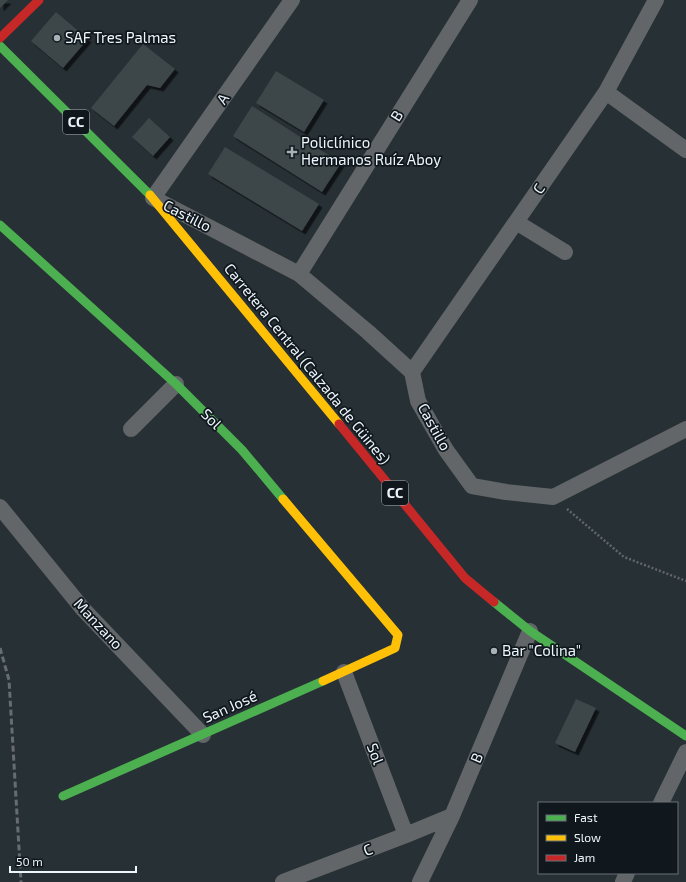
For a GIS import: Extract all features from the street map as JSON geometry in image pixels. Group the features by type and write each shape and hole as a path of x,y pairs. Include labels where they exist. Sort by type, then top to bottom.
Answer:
{"street":[{"path":"0,38 39,0"},
{"name":"A","path":"153,198 292,0"},
{"name":"B","path":"299,274 470,0"},
{"name":"C","path":"412,372 606,92 656,0"},
{"name":"Carretera Central (Calzada de Güines)","path":"0,46 153,198 466,578 530,632 686,736"},
{"path":"606,92 686,150"},
{"name":"Castillo","path":"153,198 299,274 368,332 412,372 418,401 446,450 472,486 554,498"},
{"path":"516,222 565,252"},
{"name":"Sol","path":"0,225 176,384 242,450 398,635"},
{"path":"131,429 176,384"},
{"path":"554,498 686,429"},
{"name":"Manzano","path":"0,507 83,609 203,735"},
{"name":"B","path":"420,882 452,816 530,632"},
{"name":"San José","path":"63,796 203,735 395,648 398,635"},
{"name":"Sol","path":"344,672 406,836"},
{"path":"661,802 686,752"},
{"name":"C","path":"283,882 406,836 452,816"}],"path":[{"path":"554,498 624,557 686,581"}],"building":[{"path":"0,0 8,0 0,8"},
{"path":"56,12 88,39 63,68 31,41"},
{"path":"143,44 175,69 160,88 147,85 114,126 91,108"},
{"path":"276,71 324,100 304,132 256,103"},
{"path":"252,106 341,163 322,192 233,136"},
{"path":"149,118 170,137 153,156 132,137"},
{"path":"225,147 319,204 302,231 208,174"},
{"path":"576,699 596,708 575,752 555,743"}],"railway":[{"path":"0,648 9,680 21,882"}],"traffic: fast":[{"path":"0,46 150,195"},
{"path":"0,225 176,384 242,450 283,499"},
{"path":"494,602 530,631 686,736"},
{"path":"63,796 323,681"}],"traffic: slow":[{"path":"150,195 339,424"},
{"path":"283,499 398,635 395,648 323,681"}],"traffic: jam":[{"path":"0,38 39,0"},
{"path":"339,424 465,578 494,602"}],"place":[{"name":"SAF Tres Palmas","path":"57,38"},
{"name":"Policlínico Hermanos Ruíz Aboy","path":"292,152"},
{"name":"Bar \"Colina\"","path":"494,651"}]}
